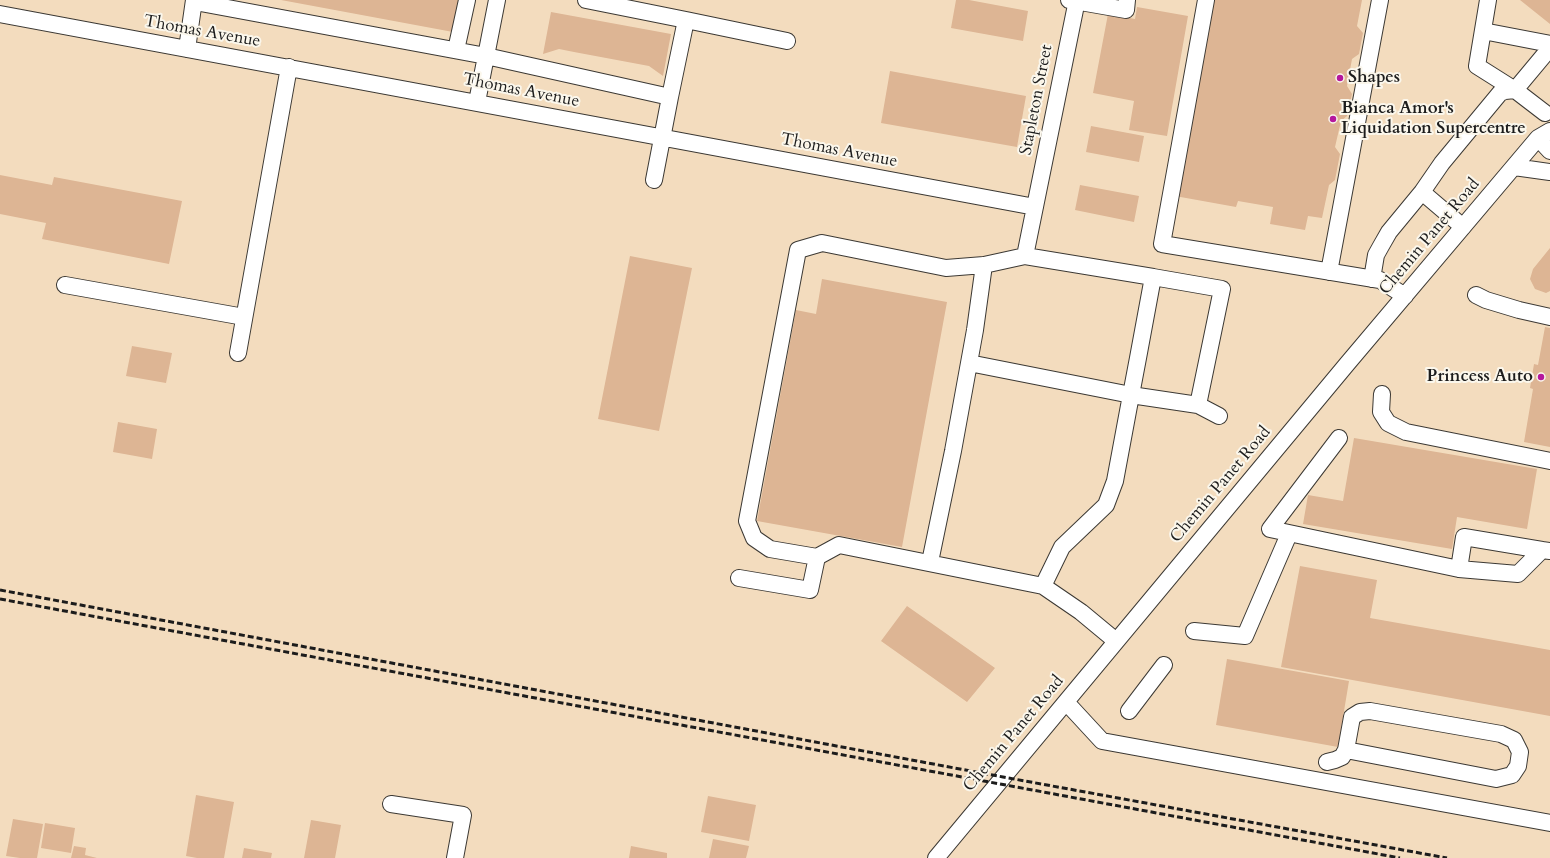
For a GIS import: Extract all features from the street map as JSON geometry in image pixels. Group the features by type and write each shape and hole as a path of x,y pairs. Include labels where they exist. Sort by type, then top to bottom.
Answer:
{"street":[{"path":"456,50 467,0"},
{"path":"478,102 497,0"},
{"path":"586,0 787,40"},
{"path":"1074,0 1126,10 1127,0"},
{"name":"Stapleton Street","path":"1025,256 1074,0"},
{"path":"1206,0 1162,244 1380,280 1405,296"},
{"path":"1329,272 1380,0"},
{"path":"1488,0 1477,66 1547,110"},
{"path":"187,49 195,1 486,56 670,97"},
{"name":"Thomas Avenue","path":"0,14 1035,207"},
{"path":"654,180 686,20"},
{"path":"1482,32 1550,44"},
{"path":"1372,279 1376,255 1381,246 1442,163 1500,93 1515,90 1550,48"},
{"path":"238,353 289,67"},
{"name":"Chemin Panet Road","path":"936,858 1405,296 1514,167 1544,134 1547,110"},
{"path":"1544,134 1550,151"},
{"path":"1514,167 1550,172"},
{"path":"1422,192 1463,227"},
{"path":"1116,641 1081,612 1043,586 930,562 839,545 817,557 770,549 754,538 747,521 798,250 822,243 946,268 984,265 1025,256 1222,289 1198,405"},
{"path":"930,562 953,451 969,363 984,265"},
{"path":"1043,586 1062,547 1106,505 1116,481 1153,277"},
{"path":"65,285 244,317"},
{"path":"1476,295 1499,304 1550,316"},
{"path":"969,363 1131,395 1198,405 1219,416"},
{"path":"1382,394 1381,412 1388,424 1406,432 1550,461"},
{"path":"1339,438 1270,529 1459,569 1518,574 1546,550"},
{"path":"1194,631 1245,636 1289,534"},
{"path":"1459,569 1464,537 1546,550"},
{"path":"739,578 810,590 817,557"},
{"path":"1129,711 1164,665"},
{"path":"1066,702 1102,741 1550,823"},
{"path":"1327,762 1342,757 1346,750 1352,717 1360,712 1370,711 1501,734 1514,740 1520,752 1518,766 1512,775 1496,779 1346,750"},
{"path":"391,804 463,815 455,858"}],"building":[{"path":"281,0 459,0 453,32"},
{"path":"956,0 969,0 1028,11 1023,41 951,28"},
{"path":"1212,0 1362,0 1357,26 1363,33 1359,54 1352,59 1347,86 1352,94 1347,116 1341,121 1335,147 1340,154 1335,180 1329,185 1322,218 1308,216 1305,230 1270,224 1273,207 1238,201 1236,207 1175,196"},
{"path":"1520,0 1550,0 1550,24"},
{"path":"1137,7 1188,16 1167,136 1129,130 1134,101 1093,93 1108,14 1135,19"},
{"path":"551,12 671,34 663,76 649,66 559,49 543,54"},
{"path":"890,71 1026,96 1017,147 881,123"},
{"path":"1091,126 1144,136 1139,162 1086,152"},
{"path":"0,175 52,185 54,177 182,201 169,264 42,239 46,223 0,214"},
{"path":"1080,185 1139,196 1134,222 1075,210"},
{"path":"1550,248 1550,291 1546,293 1535,289 1530,279 1533,269"},
{"path":"630,256 692,268 659,431 598,419"},
{"path":"822,279 947,302 902,547 757,521 796,310 816,314"},
{"name":"Princess Auto","path":"1545,327 1550,328 1550,447 1524,442 1533,389 1530,388 1534,364 1538,365"},
{"path":"132,346 172,353 166,383 126,376"},
{"path":"118,422 157,429 152,459 113,452"},
{"path":"1354,438 1537,469 1527,529 1457,517 1452,549 1303,524 1308,495 1343,501"},
{"path":"1300,566 1377,580 1370,618 1550,650 1550,716 1281,667"},
{"path":"907,606 995,668 967,702 881,641"},
{"path":"1227,659 1349,681 1338,747 1216,725"},
{"path":"196,795 234,802 224,858 197,858 186,856"},
{"path":"708,796 756,805 749,841 701,832"},
{"path":"13,819 43,824 37,858 6,856"},
{"path":"311,820 341,825 335,858 304,858"},
{"path":"45,823 75,828 71,853 41,848"},
{"path":"713,839 749,846 746,858 709,858"},
{"path":"74,846 86,848 85,855 97,858 71,858"},
{"path":"631,846 667,853 667,858 629,858"},
{"path":"244,848 272,853 271,858 242,858"}],"railway":[{"path":"0,590 1003,777 1447,858"},
{"path":"0,599 1400,858"}],"place":[{"name":"Shapes","path":"1340,78"},
{"name":"Bianca Amor's Liquidation Supercentre","path":"1333,119"},
{"name":"Princess Auto","path":"1541,377"}]}
